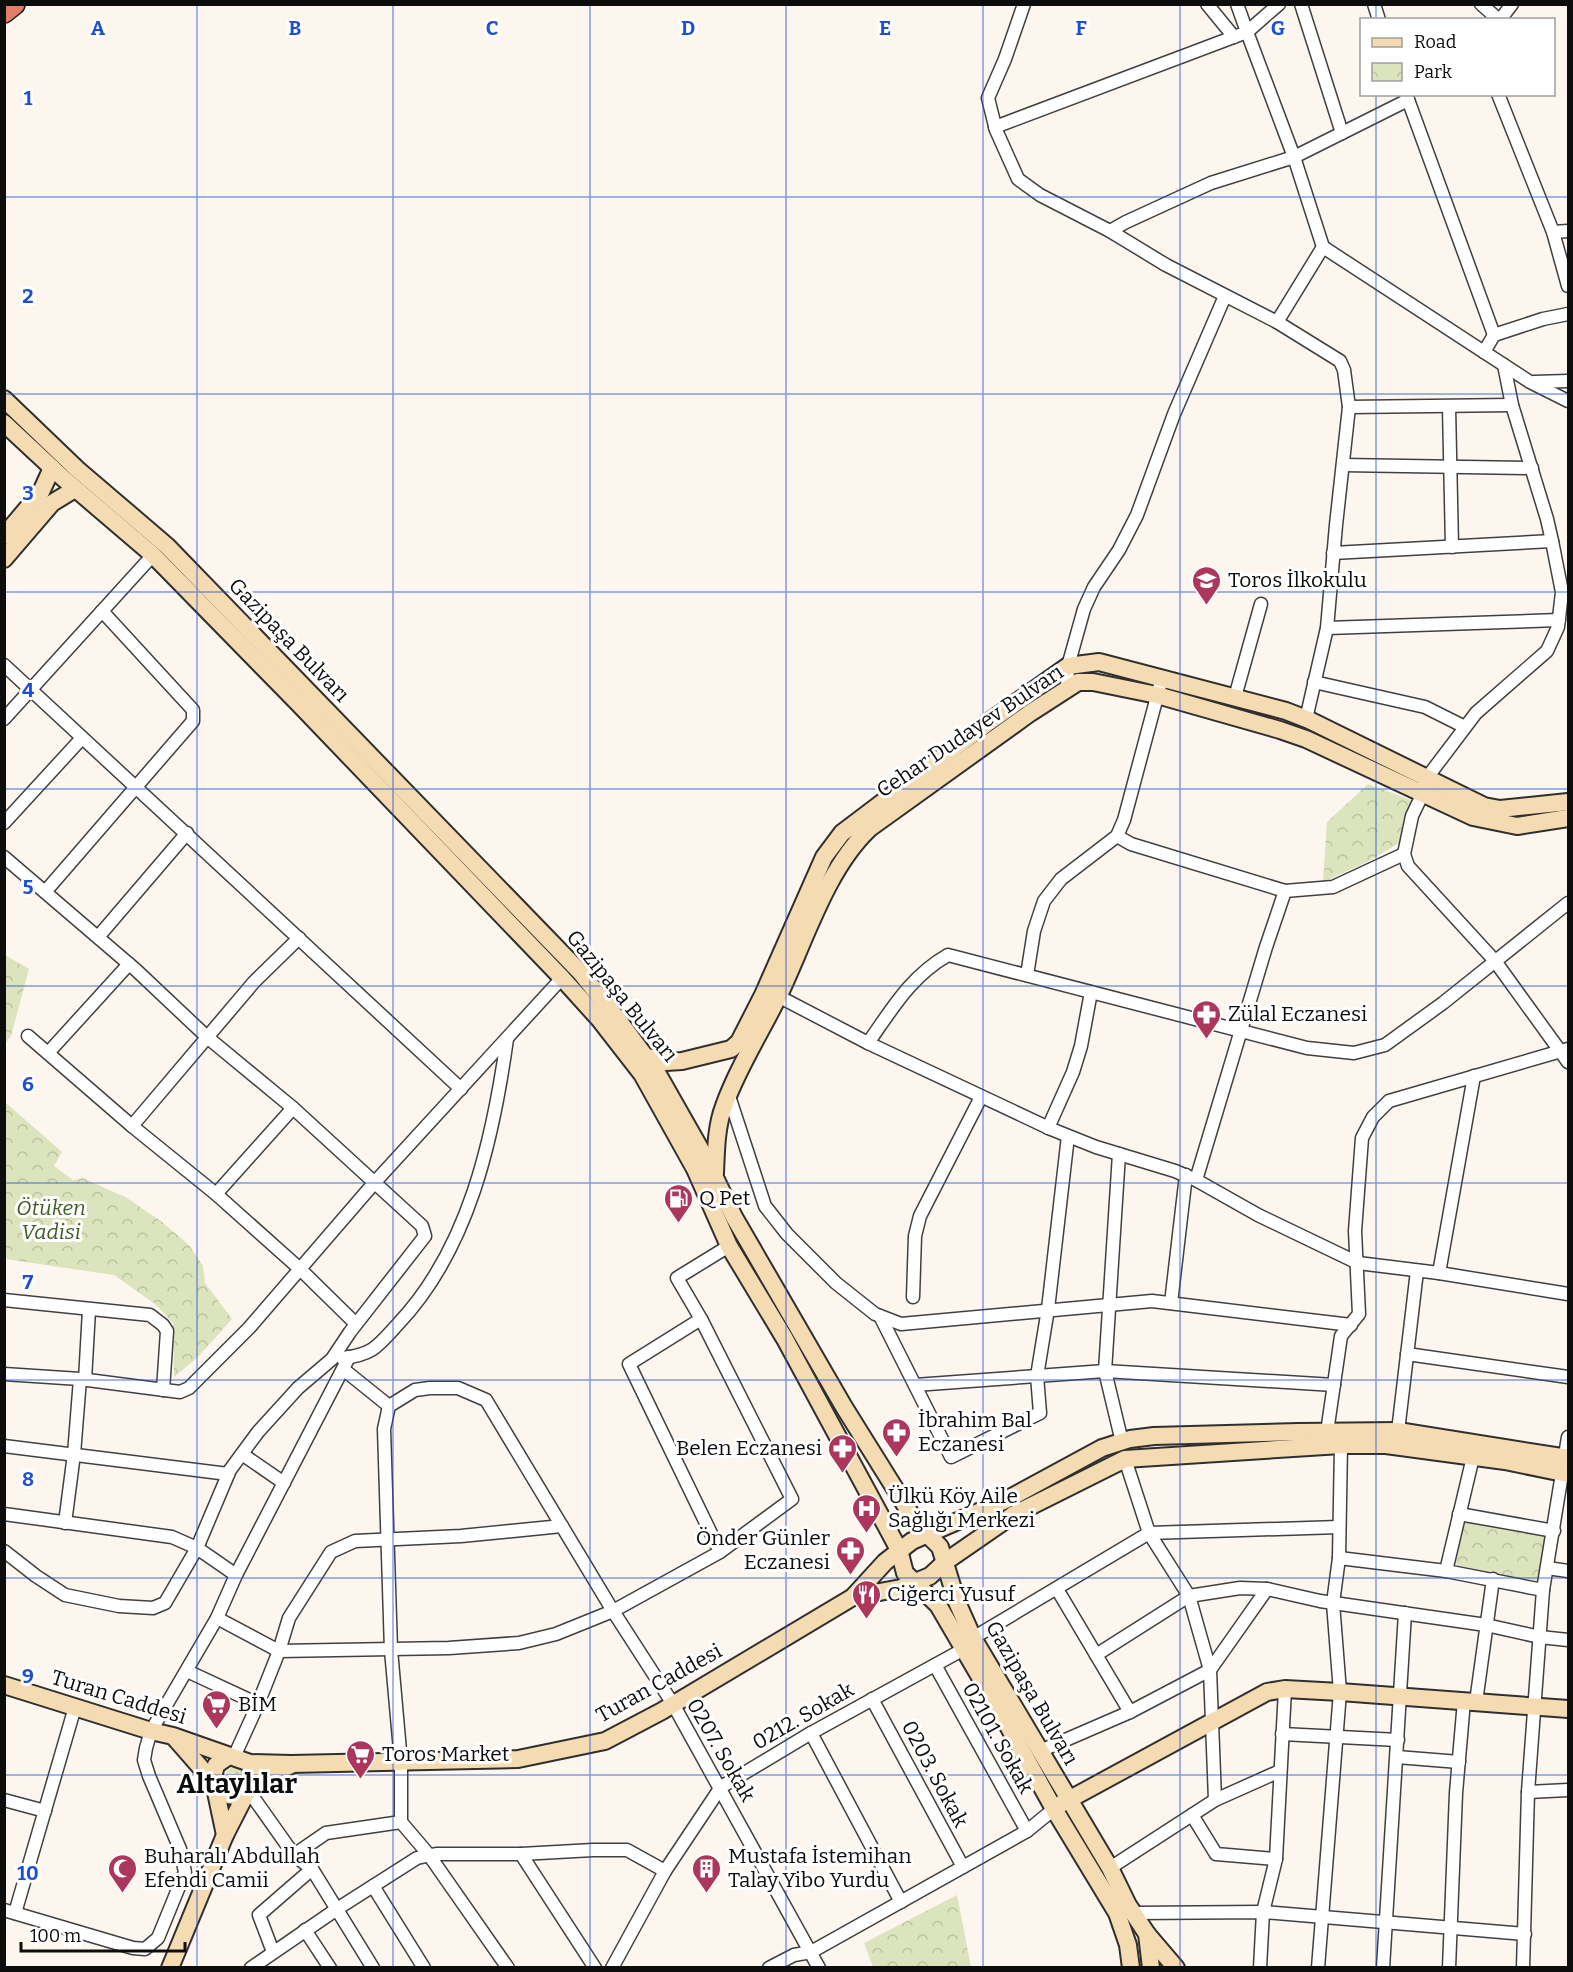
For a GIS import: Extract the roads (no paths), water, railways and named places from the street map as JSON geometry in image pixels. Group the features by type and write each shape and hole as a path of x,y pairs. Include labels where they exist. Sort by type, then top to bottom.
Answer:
{"highway":[{"path":"4,12 14,4"}],"street":[{"path":"1024,4 1005,59 988,98 995,127 1018,179 1040,195 1110,231 1166,265 1277,322 1341,361 1349,407 1327,628 1306,719"},
{"path":"1208,4 1234,37"},
{"path":"1237,4 1294,157 1323,247 1530,382 1569,401"},
{"path":"995,127 1247,32 1279,4"},
{"path":"1301,4 1342,133"},
{"path":"1481,4 1498,18"},
{"path":"1502,18 1512,4"},
{"path":"1499,96 1553,232 1569,285"},
{"path":"1110,231 1201,190 1211,183 1294,157 1407,97 1494,335"},
{"path":"1553,232 1569,231"},
{"path":"1277,322 1323,247"},
{"path":"1067,688 1068,666 1084,609 1094,587 1119,549 1137,515 1174,414 1225,296"},
{"path":"1484,352 1494,335 1543,319 1569,314"},
{"path":"1504,365 1512,405 1552,541 1562,592 1558,627 1547,651 1476,713 1424,787 1412,816 1404,854 1408,866 1495,961 1564,1050 1569,1062"},
{"path":"1530,382 1569,381"},
{"name":"Gazipaşa Bulvarı","path":"4,399 77,469 167,546 580,973 656,1071 715,1177 734,1217 832,1388 917,1524 940,1547 968,1643 1054,1809 1118,1913 1128,1946 1131,1968"},
{"path":"1349,407 1512,405"},
{"path":"1449,407 1452,547"},
{"name":"Gazipaşa Bulvarı","path":"4,423 75,489 153,555 562,978 600,1020 642,1074 695,1169 729,1246 784,1339 899,1550 905,1573 938,1605 968,1643 1040,1751 1147,1934 1151,1968"},
{"path":"1342,465 1532,468"},
{"path":"4,536 41,492 52,468"},
{"path":"4,559 52,503 75,489"},
{"path":"1333,553 1552,541"},
{"path":"4,719 153,555"},
{"path":"1235,697 1261,604"},
{"path":"45,892 193,721 193,710 102,611"},
{"path":"1327,628 1559,620"},
{"name":"Cehar Dudayev Bulvarı","path":"715,1177 716,1142 724,1107 772,992 824,857 842,833 986,724 1068,666 1099,662 1286,711 1306,719 1473,817 1517,826 1569,818"},
{"path":"4,665 461,1089"},
{"path":"1027,975 1034,931 1044,901 1061,879 1117,836 1124,820 1162,678"},
{"name":"Cehar Dudayev Bulvarı","path":"644,1056 666,1062 692,1059 731,1049 739,1041 772,992 836,871 855,842 889,814 1078,682 1093,682 1157,695 1281,730 1424,787 1484,806 1500,809 1569,802"},
{"path":"1314,682 1425,707 1465,727"},
{"path":"4,823 82,738"},
{"path":"98,937 187,833"},
{"path":"1117,836 1131,844 1285,891 1333,887 1404,854"},
{"path":"4,857 129,964 207,1037 293,1108 422,1226 425,1236 356,1324 332,1359 298,1388 258,1432 242,1454 228,1474 196,1548 165,1603 153,1608 119,1606 65,1595 4,1551"},
{"path":"1171,1303 1191,1178 1285,891"},
{"path":"868,1043 912,982 930,965 948,955 1307,1048 1354,1053 1385,1045 1443,1003 1569,903"},
{"path":"132,1126 254,982 299,938"},
{"path":"48,1053 129,964"},
{"path":"4,1374 83,1380 180,1392 189,1388 249,1328 375,1182 562,978"},
{"path":"772,992 868,1043 1048,1128 1191,1178 1258,1215 1358,1263 1439,1273 1569,1294"},
{"path":"1048,1128 1081,1046 1091,992"},
{"path":"28,1036 132,1126 216,1194 300,1269 356,1324"},
{"path":"332,1359 362,1356 377,1347 415,1307 455,1240 480,1174 499,1095 507,1039"},
{"path":"1327,1432 1341,1336 1359,1314 1355,1231 1362,1138 1374,1117 1389,1101 1564,1050"},
{"path":"1439,1273 1474,1076"},
{"path":"729,1096 765,1206 787,1234 836,1283 880,1316 901,1324 1152,1301 1351,1325"},
{"path":"913,1297 915,1236 920,1216 981,1097"},
{"path":"216,1194 293,1108"},
{"path":"880,1316 951,1457 1040,1413 1037,1376 1048,1309 1068,1136"},
{"path":"1119,1154 1105,1371 1122,1442"},
{"path":"217,1618 279,1651 391,1650 519,1643 556,1634 613,1611 720,1552 792,1499 701,1319 677,1278 729,1246"},
{"path":"1398,1431 1418,1271"},
{"path":"4,1300 150,1315 167,1331 164,1390"},
{"path":"65,1523 83,1380 89,1310"},
{"path":"701,1319 629,1364 720,1552"},
{"path":"1407,1354 1569,1377"},
{"path":"75,1707 45,1811 10,1912 133,1948 145,1949 158,1938 185,1872 180,1849 144,1760 151,1731 217,1618 236,1575 349,1357"},
{"path":"343,1369 389,1406 384,1429 387,1538 391,1650 401,1762 401,1822 429,1855 508,1968"},
{"path":"915,1384 1105,1371 1334,1385"},
{"name":"0207. Sokak","path":"389,1406 414,1390 430,1388 458,1388 486,1400 613,1611 673,1704 721,1787 819,1968"},
{"path":"853,1597 885,1562 912,1541 1006,1500 1102,1448 1154,1436 1398,1431 1566,1466"},
{"path":"1523,1968 1528,1792 1543,1590 1566,1466 1569,1437"},
{"path":"853,1597 901,1588 930,1576 1013,1515 1125,1459 1341,1445 1386,1445 1505,1461 1566,1466"},
{"path":"1317,1968 1340,1692 1333,1603 1339,1558 1341,1445"},
{"path":"4,1446 228,1474"},
{"path":"242,1454 284,1483"},
{"path":"1446,1571 1473,1457"},
{"path":"1125,1459 1149,1533 1189,1596 1210,1670 1215,1800"},
{"path":"4,1514 172,1537 196,1548 236,1575"},
{"path":"1459,1514 1554,1531"},
{"path":"225,1835 215,1784 216,1765 231,1756 258,1704 289,1618 331,1552 354,1541 460,1536 562,1526"},
{"path":"1149,1533 1339,1527"},
{"name":"0212. Sokak","path":"612,1968 665,1872 721,1787 811,1733 935,1665 1149,1533"},
{"path":"1339,1558 1446,1571 1543,1590"},
{"path":"1547,1568 1569,1571"},
{"path":"1449,1968 1449,1926 1459,1762 1493,1579"},
{"path":"1096,1655 1189,1596 1240,1588 1267,1589 1333,1603 1486,1625 1569,1640"},
{"path":"1057,1589 1130,1712"},
{"path":"1040,1751 1130,1712 1210,1670 1267,1589"},
{"name":"Turan Caddesi","path":"4,1685 173,1736 250,1763 518,1759 606,1741 853,1597"},
{"path":"1383,1968 1405,1613"},
{"name":"02101. Sokak","path":"935,1665 1027,1831"},
{"path":"187,1671 258,1704"},
{"path":"1260,1968 1263,1912 1276,1859 1285,1689"},
{"path":"769,1968 794,1955 811,1952 1027,1831 1068,1799 1267,1692 1285,1689 1340,1692 1569,1709"},
{"name":"0203. Sokak","path":"872,1699 963,1867"},
{"path":"811,1733 901,1902"},
{"path":"1282,1734 1398,1740"},
{"path":"173,1736 224,1794 238,1796 250,1787"},
{"path":"1396,1757 1459,1762"},
{"path":"170,1968 225,1835 250,1787 253,1778 250,1763"},
{"name":"Turan Caddesi","path":"250,1787 291,1764"},
{"path":"1110,1868 1215,1800 1281,1771"},
{"path":"250,1787 294,1856 312,1869 374,1968"},
{"path":"1528,1792 1569,1790"},
{"path":"4,1800 45,1811"},
{"path":"1192,1815 1216,1854 1276,1859"},
{"path":"294,1856 326,1833 401,1822"},
{"path":"250,1968 417,1858 429,1855 627,1850 665,1872"},
{"path":"521,1854 595,1968"},
{"path":"273,1952 259,1915 312,1869"},
{"path":"373,1886 424,1968"},
{"path":"1134,1913 1263,1912 1525,1934"},
{"path":"305,1930 330,1968"},
{"path":"1147,1934 1176,1968"}],"place":[{"name":"Toros İlkokulu","path":"1207,606"},
{"name":"Zülal Eczanesi","path":"1207,1040"},
{"name":"Q Pet","path":"678,1224"},
{"name":"İbrahim Bal Eczanesi","path":"897,1458"},
{"name":"Belen Eczanesi","path":"843,1474"},
{"name":"Ülkü Köy Aile Sağlığı Merkezi","path":"867,1534"},
{"name":"Önder Günler Eczanesi","path":"851,1576"},
{"name":"Ciğerci Yusuf","path":"866,1620"},
{"name":"BİM","path":"217,1730"},
{"name":"Toros Market","path":"361,1780"},
{"name":"Buharalı Abdullah Efendi Camii","path":"123,1894"},
{"name":"Mustafa İstemihan Talay Yibo Yurdu","path":"707,1894"}],"district":[{"name":"Altaylılar","path":"237,1784"}],"park label":[{"name":"Ötüken Vadisi","path":"51,1220"}]}
